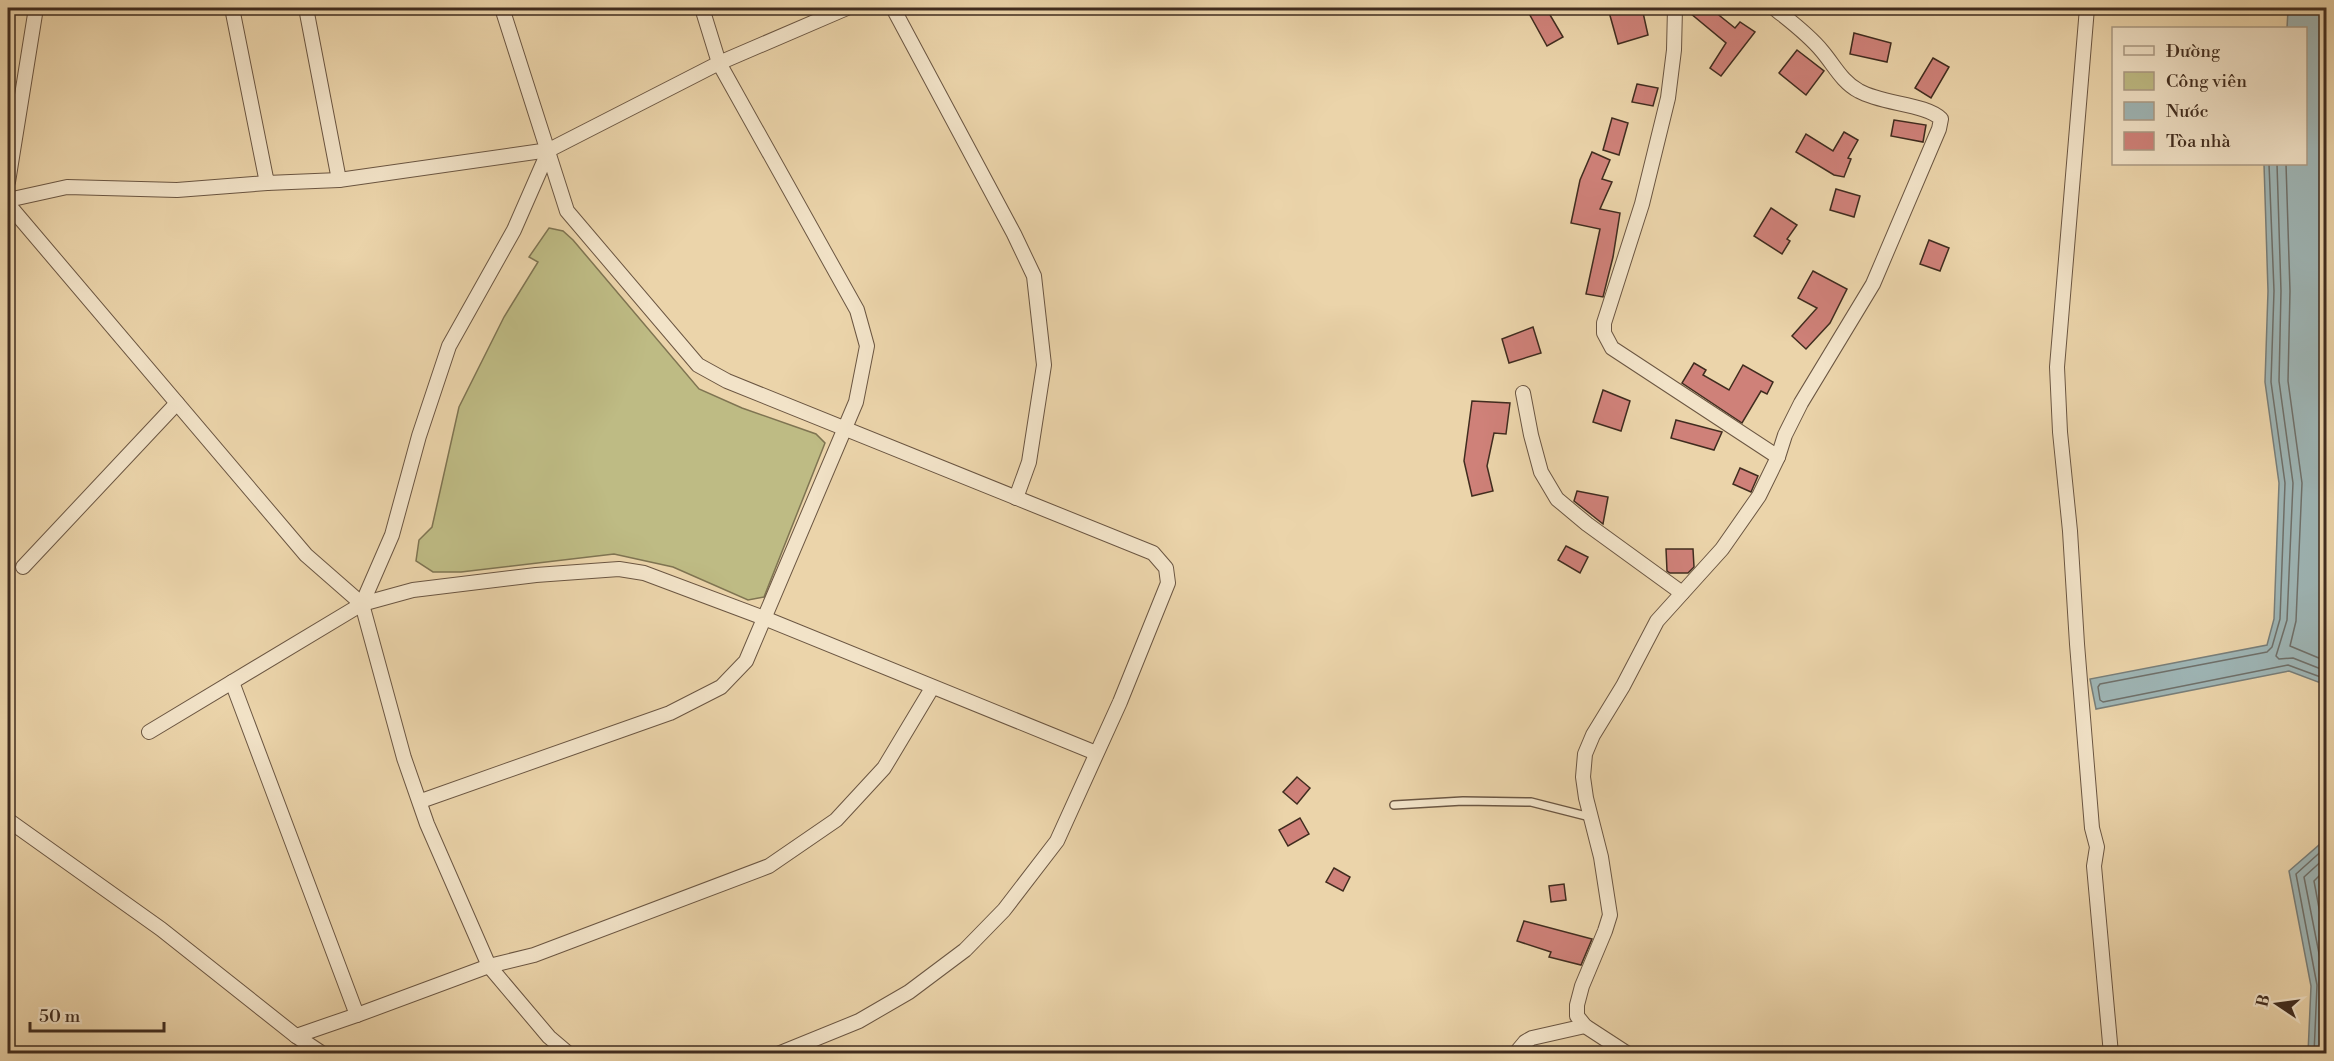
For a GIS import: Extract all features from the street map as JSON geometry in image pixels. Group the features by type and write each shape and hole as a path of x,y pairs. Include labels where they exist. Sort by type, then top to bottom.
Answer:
{"street":[{"path":"8,182 36,8"},
{"path":"232,8 267,183"},
{"path":"306,8 339,180"},
{"path":"502,8 567,211 698,365 727,381 1153,553 1166,568 1168,583 1057,841 1004,909 965,950 909,992 859,1021 778,1053"},
{"path":"421,801 670,713 721,687 746,661 856,402 867,346 857,310 719,63 702,8"},
{"path":"569,1053 549,1037 489,966 427,824 421,801 404,759 362,604 306,555 8,202 67,187 177,190 339,180 549,150 719,63 847,8"},
{"path":"893,8 1014,234 1034,276 1044,365 1029,462 1016,498"},
{"path":"1675,8 1674,50 1668,98 1642,204 1604,323 1604,333 1612,348 1778,457"},
{"path":"1628,1053 1585,1026 1577,1016 1577,1005 1582,986 1610,915 1601,857 1590,817 1583,777 1586,754 1593,735 1618,696 1657,621 1722,549 1759,496 1778,457 1785,435 1807,394 1873,284 1939,129 1941,119 1935,113 1893,104 1859,91 1808,37 1774,8"},
{"path":"2087,8 2057,367 2060,432 2070,531 2092,828 2097,847 2094,866 2111,1053"},
{"path":"362,604 392,535 419,436 449,346 514,230 549,150"},
{"path":"1522,393 1541,472 1557,499 1587,524 1682,593"},
{"path":"23,567 177,403"},
{"path":"148,732 362,604 413,590 536,575 619,569 644,573 764,618 1096,753"},
{"path":"232,682 357,1016"},
{"path":"296,1036 357,1016 489,966 534,955 769,866 836,820 884,768 932,688"},
{"path":"8,820 161,929 296,1036 323,1053"},
{"path":"1515,1053 1532,1038 1585,1026"}],"lane":[{"path":"1394,805 1463,801 1530,802 1590,817"}],"green space":[{"path":"549,228 563,231 573,240 699,389 742,408 816,434 825,443 764,597 748,600 673,567 614,554 461,572 433,572 416,561 419,540 432,527 459,407 504,317 538,262 529,257"}],"water":[{"path":"2283,8 2326,8 2326,685 2289,671 2096,709 2090,679 2267,645 2274,619 2279,483 2265,382 2268,291 2264,165 2307,165 2307,27 2287,27 2288,10"},
{"path":"2326,839 2326,1053 2308,1053 2311,986 2289,871"}],"building":[{"path":"1526,8 1546,8 1563,37 1547,46"},
{"path":"1642,8 1648,35 1618,44 1609,12"},
{"path":"1684,8 1710,8 1735,28 1740,22 1755,32 1721,76 1710,68 1726,43"},
{"path":"1854,33 1891,43 1887,62 1850,54"},
{"path":"1797,50 1824,71 1806,95 1779,73"},
{"path":"1933,58 1949,67 1931,98 1915,88"},
{"path":"1637,84 1658,88 1653,106 1632,102"},
{"path":"1612,118 1628,123 1619,155 1603,150"},
{"path":"1894,120 1926,125 1923,142 1891,136"},
{"path":"1844,132 1858,140 1848,158 1851,159 1844,177 1834,175 1796,152 1806,134 1833,151"},
{"path":"1592,152 1610,160 1602,179 1612,182 1600,209 1620,213 1613,257 1603,297 1586,294 1600,229 1571,223 1580,180"},
{"path":"1836,189 1860,196 1854,217 1830,210"},
{"path":"1771,208 1797,225 1787,239 1790,241 1782,254 1754,236"},
{"path":"1929,240 1949,248 1940,271 1920,264"},
{"path":"1813,271 1847,289 1830,323 1806,349 1792,336 1817,308 1798,298"},
{"path":"1533,327 1541,353 1509,363 1502,339"},
{"path":"1694,363 1706,370 1703,375 1729,390 1743,365 1773,382 1767,394 1761,391 1742,423 1682,383"},
{"path":"1603,390 1630,401 1621,431 1593,422"},
{"path":"1472,401 1510,403 1506,434 1494,433 1487,466 1493,491 1472,496 1464,461"},
{"path":"1676,420 1722,432 1714,450 1671,438"},
{"path":"1740,468 1758,476 1751,492 1733,484"},
{"path":"1577,491 1608,497 1603,524 1574,501"},
{"path":"1566,546 1588,557 1580,573 1558,560"},
{"path":"1666,549 1693,549 1694,567 1688,573 1670,573 1667,571"},
{"path":"1297,777 1310,788 1297,804 1283,792"},
{"path":"1300,818 1309,834 1288,846 1279,830"},
{"path":"1334,868 1350,877 1343,891 1326,882"},
{"path":"1564,884 1566,900 1551,902 1549,886"},
{"path":"1524,921 1592,939 1581,965 1549,957 1551,952 1517,941"}]}
